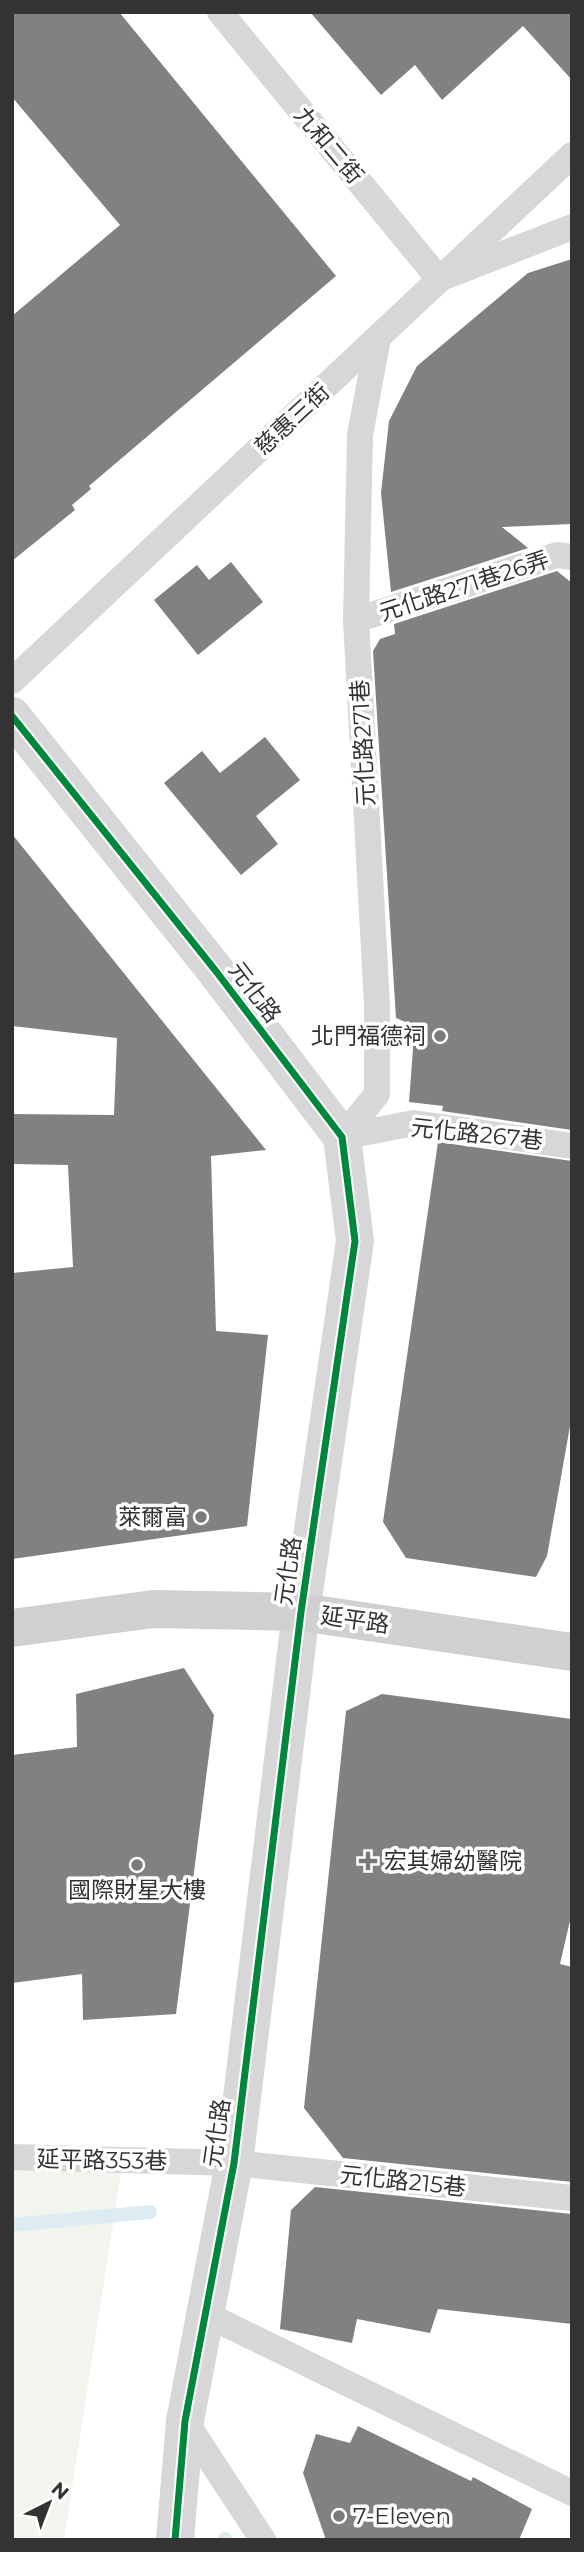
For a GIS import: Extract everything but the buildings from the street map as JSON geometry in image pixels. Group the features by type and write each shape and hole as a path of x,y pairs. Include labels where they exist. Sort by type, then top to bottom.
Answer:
{"main road":[{"name":"延平路","path":"12,1628 153,1609 301,1612 572,1652"}],"street":[{"name":"元化路","path":"12,716 215,970 342,1137 355,1241 301,1612 234,2163 185,2421 175,2540"}],"lane":[{"name":"九和二街","path":"220,12 439,279"},
{"name":"慈惠三街","path":"12,681 572,155"},
{"path":"439,279 572,227"},
{"name":"元化路271巷","path":"342,1137 377,1094 377,1004 356,620 360,435 378,338"},
{"name":"元化路271巷26弄","path":"356,620 557,555 572,557"},
{"name":"元化路267巷","path":"342,1137 414,1123 572,1146"},
{"name":"延平路353巷","path":"12,2157 234,2163"},
{"name":"元化路215巷","path":"234,2163 572,2198"},
{"path":"205,2314 572,2493"},
{"path":"185,2421 262,2540"}],"shaded area":[{"path":"124,2153 64,2540 12,2540 12,2157"}],"waterway":[{"path":"12,2225 150,2212"}],"cycle path":[{"path":"12,716 215,970 342,1137 355,1241 301,1612 234,2163 185,2421 175,2540"}],"place":[{"name":"北門福德祠","path":"440,1036"},
{"name":"萊爾富","path":"201,1517"},
{"name":"宏其婦幼醫院","path":"368,1861"},
{"name":"國際財星大樓","path":"137,1865"},
{"name":"7-Eleven","path":"339,2516"}]}
